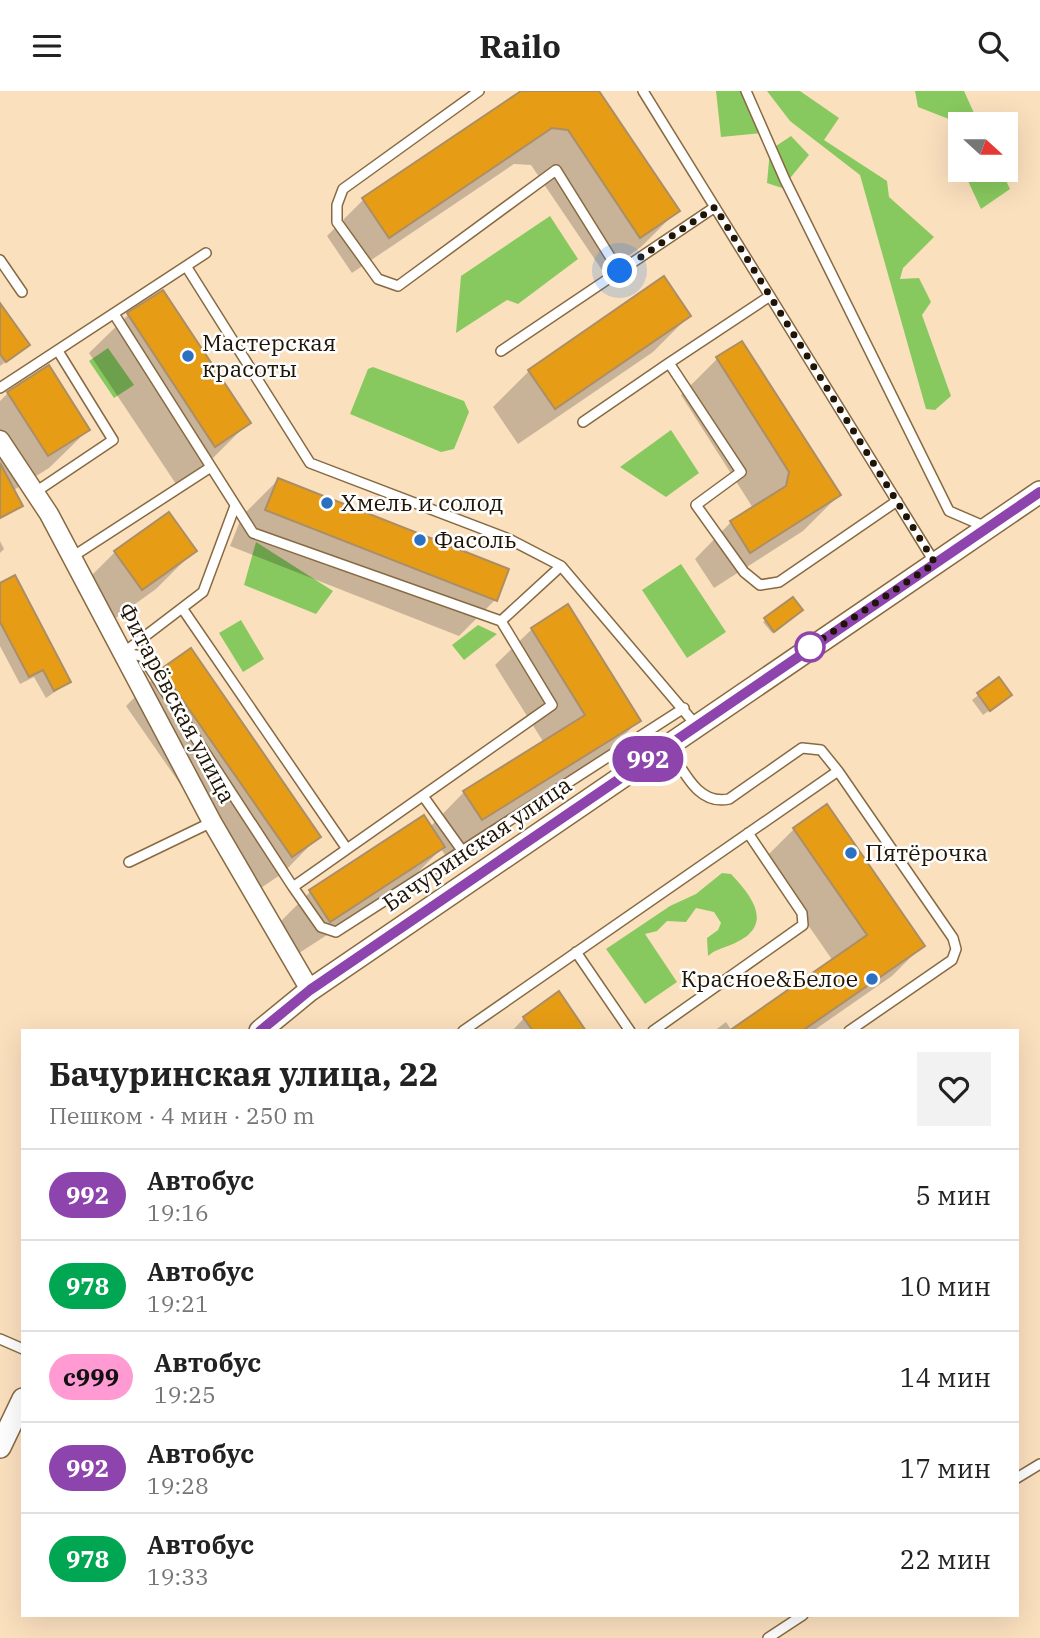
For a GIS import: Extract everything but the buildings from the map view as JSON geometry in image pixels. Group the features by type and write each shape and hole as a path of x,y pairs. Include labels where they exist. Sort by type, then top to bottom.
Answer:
{"street":[{"name":"Фитарёвская улица","path":"0,442 72,557 212,821 310,990"},
{"name":"Бачуринская улица","path":"262,1029 310,990 667,746 690,717 935,563 1040,492"},
{"path":"0,1447 21,1404"}],"lane":[{"path":"479,91 343,189 337,205 338,222 378,279 398,286 556,170 620,271"},
{"path":"643,91 935,563"},
{"path":"746,91 785,180 949,511 987,527"},
{"path":"501,351 715,207"},
{"path":"0,388 206,253"},
{"path":"0,260 22,292"},
{"path":"123,653 142,656 321,927 336,932 461,849 690,717 561,566 509,539 310,463 186,266"},
{"path":"583,422 770,296"},
{"path":"114,314 253,533 501,621 552,705 293,887"},
{"path":"34,493 113,440 58,351"},
{"path":"669,363 741,472 696,505 744,572 760,585 779,582 897,501"},
{"path":"72,557 211,467"},
{"path":"123,653 204,591 236,506"},
{"path":"501,621 561,566"},
{"path":"182,608 347,849"},
{"path":"667,746 699,793 718,800 729,799 802,748 821,750 953,938 956,949 952,960 852,1029"},
{"path":"466,1029 838,771"},
{"path":"423,796 461,849"},
{"path":"129,862 212,821"},
{"path":"656,1029 803,925 802,913 748,833"},
{"path":"576,952 629,1029"},
{"path":"0,1339 21,1348"},
{"path":"1019,1477 1040,1464"},
{"path":"768,1638 800,1617"}],"green space":[{"path":"716,91 752,91 762,133 721,137"},
{"path":"767,91 800,91 839,118 824,140 887,181 889,197 934,237 903,268 900,279 919,278 931,302 922,315 951,396 935,410 926,409 860,175 790,121"},
{"path":"915,91 964,91 974,112 948,112 948,119 918,107"},
{"path":"791,136 809,155 782,188 767,183 770,150"},
{"path":"969,182 1007,182 1010,189 981,209"},
{"path":"550,216 578,259 518,304 507,300 456,333 461,276"},
{"path":"108,348 134,385 114,398 89,361"},
{"path":"373,367 464,401 469,412 454,449 441,452 350,414 368,369"},
{"path":"671,430 699,473 666,497 620,467"},
{"path":"256,542 333,591 316,614 244,585"},
{"path":"681,564 726,632 687,658 642,590"},
{"path":"241,620 264,659 243,672 219,633"},
{"path":"478,625 497,634 464,660 452,645"},
{"path":"722,873 731,874 748,894 756,913 756,923 752,931 743,939 708,956 707,938 718,930 721,923 714,912 696,908 686,922 667,921 657,931 645,934 677,982 645,1004 606,949 670,906 696,894"}],"bus line":[{"name":"992","path":"262,1029 310,990 1040,492"}],"place":[{"name":"Мастерская красоты","path":"188,356"},
{"name":"Хмель и солод","path":"327,503"},
{"name":"Фасоль","path":"420,540"},
{"name":"Пятёрочка","path":"851,853"},
{"name":"Красное&Белое","path":"872,979"}],"route":[{"path":"620,271 715,207 935,563 810,647"}]}
